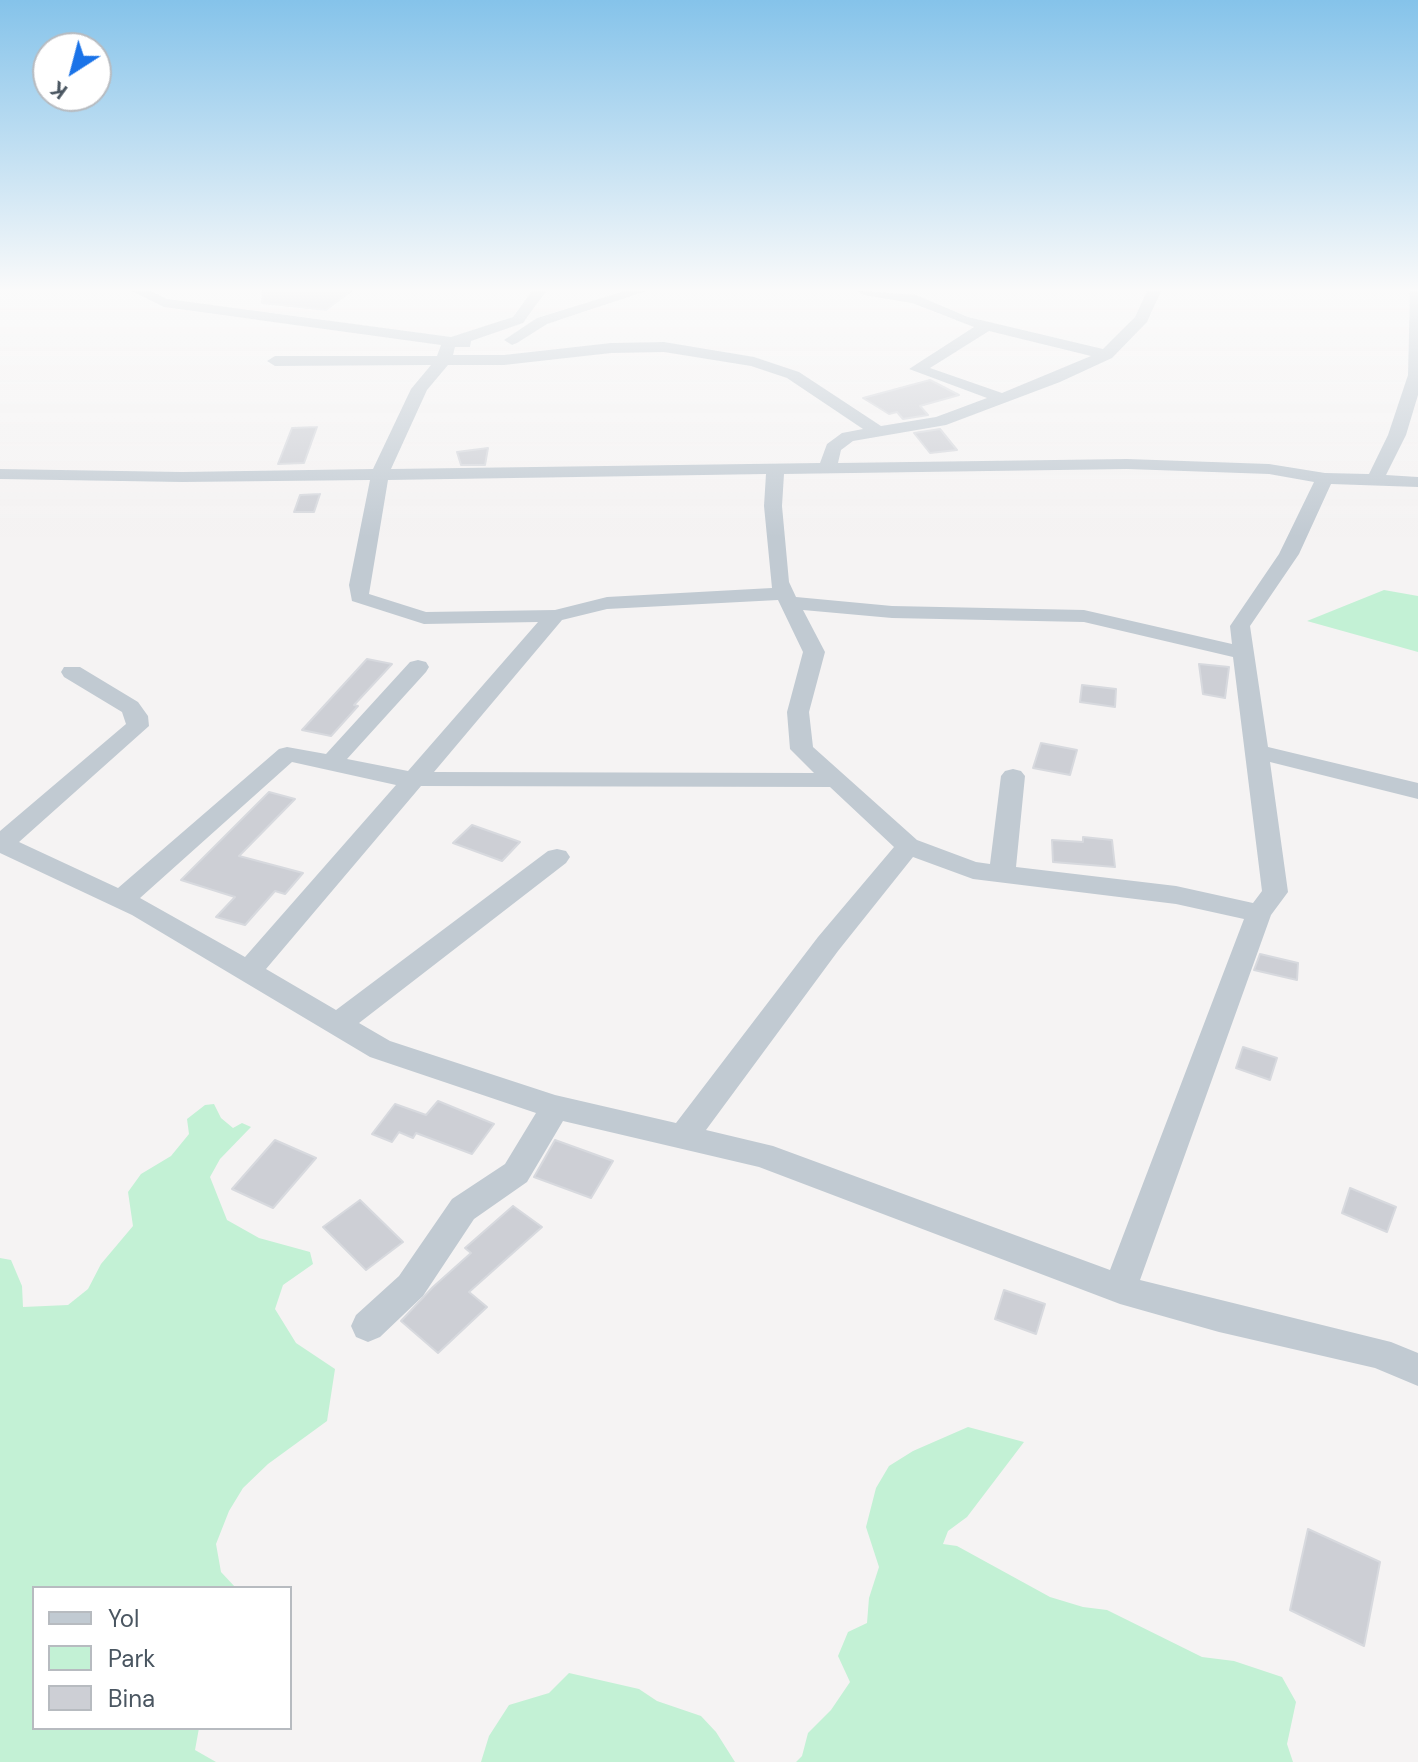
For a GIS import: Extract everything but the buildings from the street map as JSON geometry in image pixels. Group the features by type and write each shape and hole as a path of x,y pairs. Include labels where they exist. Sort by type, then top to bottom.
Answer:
{"street":[{"path":"430,373 419,389 380,474 359,597 424,618 555,616 607,603 787,598 892,612 1084,616 1243,653"},
{"path":"787,373 836,401 878,432"},
{"path":"929,373 1002,398"},
{"path":"828,467 833,448 848,437 940,421 1067,373"},
{"path":"1375,480 1397,435 1416,373"},
{"path":"3,477 1127,464 1269,469 1325,478 1418,482"},
{"path":"775,468 773,506 779,582 814,652 798,712 802,749 908,846 973,870 1176,895 1259,913"},
{"path":"1120,1289 1259,913 1275,892 1240,626 1289,554 1325,478"},
{"path":"248,972 555,616"},
{"path":"331,762 418,667"},
{"path":"72,672 130,707 137,716 138,726 0,843 121,900 380,1049 555,1107 762,1155 1120,1289 1219,1317 1379,1353 1418,1370"},
{"path":"1258,752 1418,791"},
{"path":"121,900 287,754 384,776 415,779 836,780"},
{"path":"1002,874 1013,776"},
{"path":"684,1136 828,944 908,846"},
{"path":"338,1024 557,857"},
{"path":"368,1326 411,1286 463,1209 516,1173 555,1107"}],"green space":[{"path":"1384,590 1418,596 1418,652 1307,621"},
{"path":"214,1104 221,1118 233,1128 242,1123 251,1127 220,1159 210,1177 227,1220 259,1238 310,1252 313,1264 283,1285 275,1309 296,1343 335,1369 327,1421 268,1464 243,1488 229,1511 216,1544 221,1572 234,1586 32,1586 32,1730 199,1730 195,1750 216,1762 0,1762 0,1258 11,1260 22,1286 23,1307 68,1305 88,1289 101,1264 133,1226 128,1192 141,1174 171,1156 189,1134 187,1119 205,1105"},
{"path":"968,1427 1024,1442 967,1517 948,1531 943,1544 957,1546 1050,1597 1083,1607 1107,1610 1202,1657 1234,1661 1282,1677 1296,1702 1287,1744 1293,1762 796,1762 802,1756 808,1733 831,1710 850,1682 838,1656 848,1632 867,1623 869,1598 879,1567 866,1527 876,1488 889,1466 913,1451"},
{"path":"569,1673 639,1689 657,1701 701,1716 716,1732 735,1762 481,1762 489,1736 509,1705 549,1693"}]}
